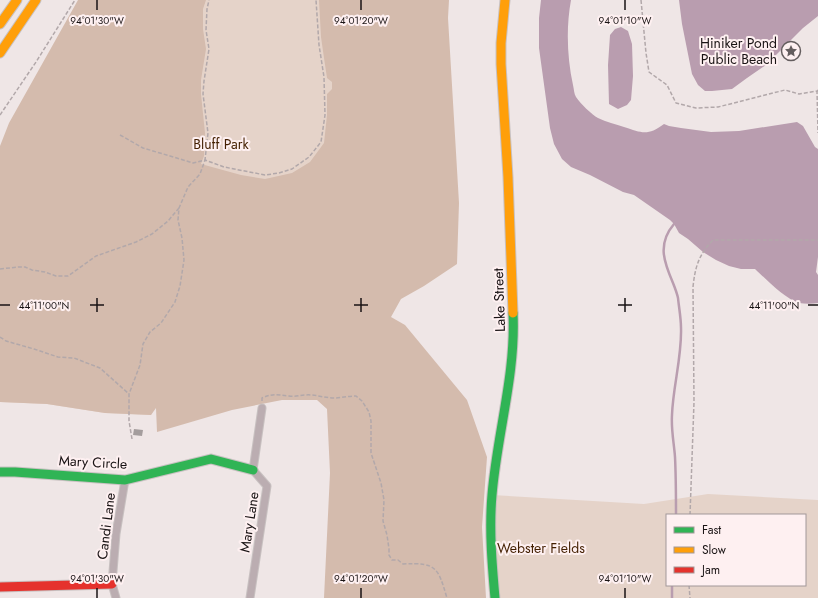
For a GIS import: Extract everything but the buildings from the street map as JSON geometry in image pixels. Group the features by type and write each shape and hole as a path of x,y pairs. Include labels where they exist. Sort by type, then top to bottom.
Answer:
{"main road":[{"path":"0,24 17,0"},
{"path":"0,53 36,0"},
{"name":"Lake Street","path":"495,598 491,547 492,495 496,455 512,362 514,332 501,57 501,35 505,0"},
{"name":"Mary Circle","path":"0,472 125,480 211,459 253,470"},
{"path":"0,587 112,584"}],"street":[{"path":"253,470 262,408"},
{"name":"Mary Lane","path":"250,598 267,486 253,470"},
{"name":"Candi Lane","path":"116,598 112,584 116,534 125,480"}],"path":[{"path":"0,115 36,62 75,0"},
{"path":"0,269 18,266 56,276 68,276 96,256 136,242 152,234 168,221 179,208 188,187 200,174 205,160 208,133 203,94 209,49 206,30 209,0"},
{"path":"120,135 143,148 193,163 205,160 224,167 265,175 292,169 309,157 321,142 324,115 324,77 319,45 316,0"},
{"path":"642,0 649,72 668,86 676,103 696,108 718,107 785,90 799,94 818,91 818,133"},
{"path":"132,439 129,421 129,394 140,365 143,344 150,332 161,323 175,302 180,286 184,260 182,238 178,220 179,208"},
{"path":"690,514 694,402 693,287 694,274 701,255 713,240 818,240"},
{"path":"0,337 6,341 58,357 74,358 100,368 129,394"},
{"path":"262,408 262,398 269,394 278,394 290,397 305,395 335,398 356,396 362,401 369,412 371,421 371,453 381,483 384,500 383,521 387,535 389,555 392,560 398,560 403,564 417,563 436,569 442,581 447,598"},
{"path":"689,586 690,598"}],"green space":[{"name":"Bluff Park","path":"159,0 346,0 343,174 168,381 151,415 105,413 47,404 0,402"},
{"name":"Webster Fields","path":"708,494 818,500 818,598 495,598 492,495 644,504"}],"shaded area":[{"path":"78,0 206,0 203,9 203,29 206,49 201,80 205,133 204,156 201,164 241,175 265,179 292,173 310,162 324,143 327,115 327,94 332,89 332,82 327,78 321,37 319,0 449,0 448,18 459,203 457,264 401,299 391,317 405,325 467,400 487,457 482,527 486,598 324,598 330,473 327,409 317,400 282,400 232,410 157,432 156,408 151,415 105,413 47,404 0,402 0,146 9,123"},
{"path":"541,0 571,0 568,21 568,42 569,64 574,93 583,105 598,118 640,132 649,132 664,124 711,132 739,131 797,122 803,126 815,147 818,149 818,257 816,272 818,275 818,303 804,304 794,301 776,288 755,269 741,269 729,266 716,260 703,252 679,233 670,220 634,195 623,192 571,167 562,159 554,144 550,128 539,48 539,18"},
{"path":"679,0 818,0 818,16 803,28 766,65 732,89 705,91 698,85 692,74"},
{"path":"621,27 628,31 632,44 633,76 631,100 627,105 618,109 609,104 608,65 610,35 615,29"}],"waterway":[{"path":"674,224 665,239 664,253 667,268 678,296 681,324 680,350 672,421 676,479 676,514"},
{"path":"672,586 672,598"}],"traffic: fast":[{"path":"495,598 491,546 491,508 494,472 512,359 513,313"},
{"path":"0,472 125,480 211,459 253,470"}],"traffic: slow":[{"path":"0,24 17,0"},
{"path":"0,53 36,0"},
{"path":"505,0 501,43 501,64 508,177 513,313"}],"traffic: jam":[{"path":"0,587 112,584"}],"place":[{"name":"Hiniker Pond Public Beach","path":"791,51"}]}
